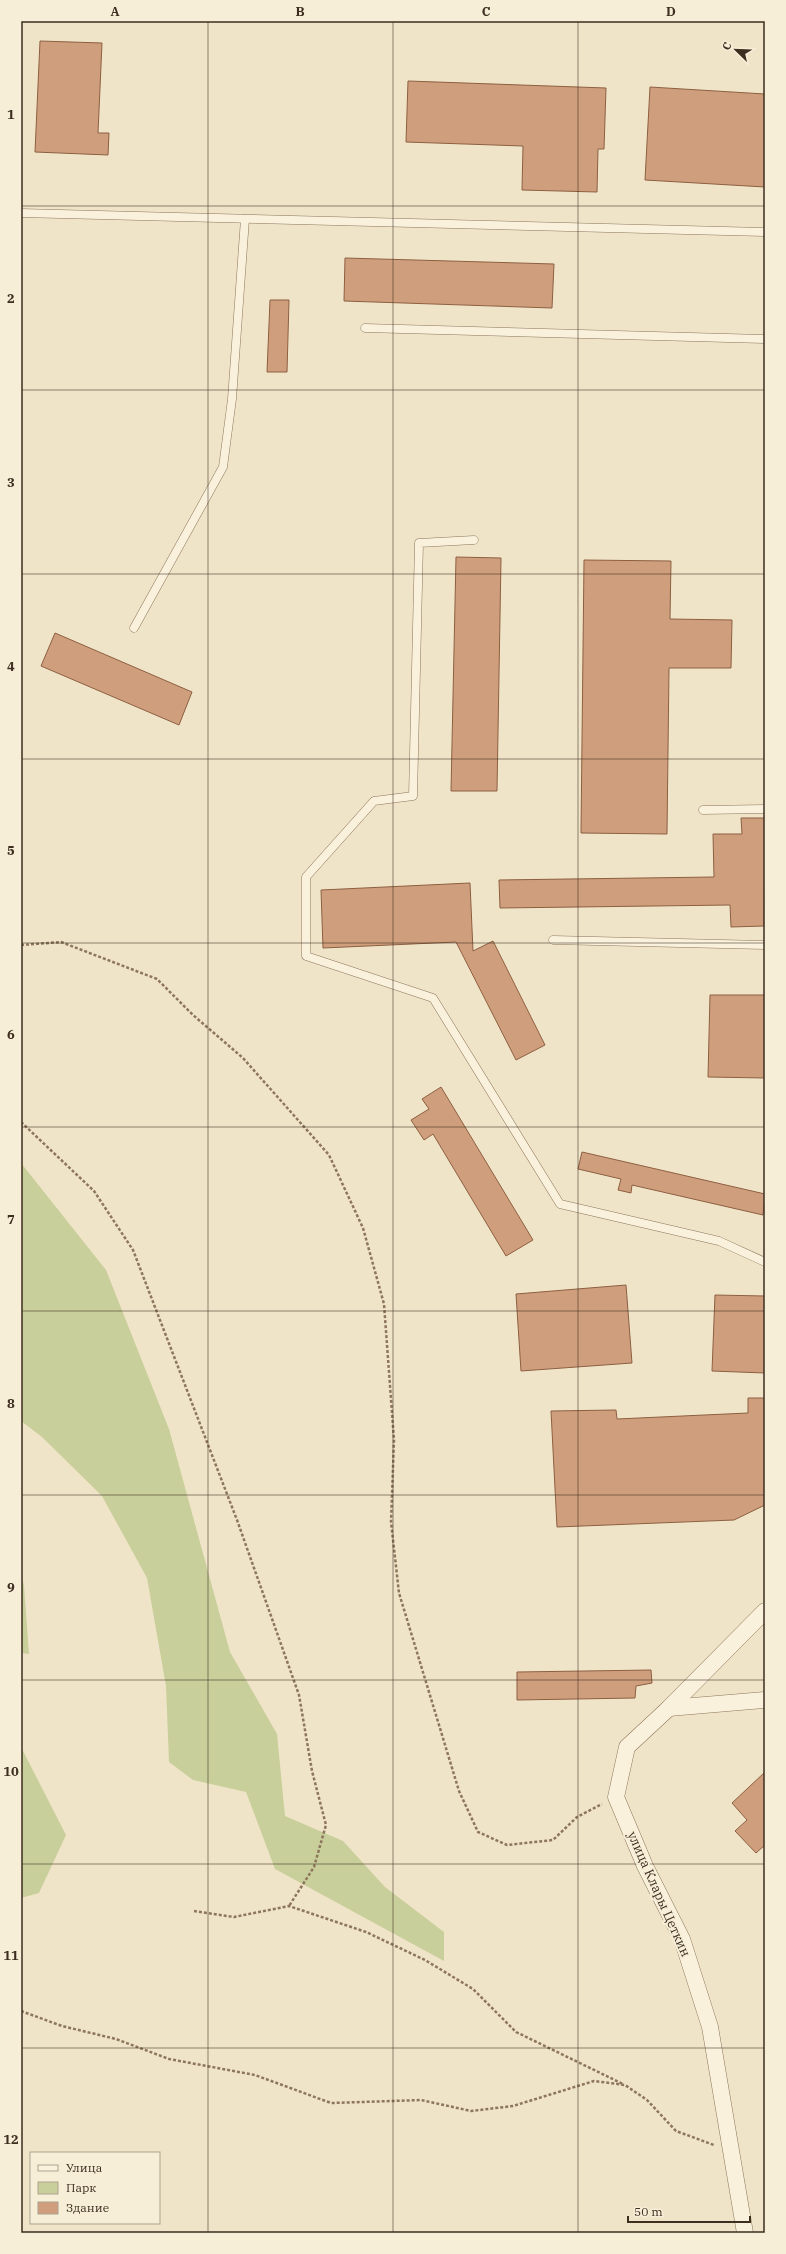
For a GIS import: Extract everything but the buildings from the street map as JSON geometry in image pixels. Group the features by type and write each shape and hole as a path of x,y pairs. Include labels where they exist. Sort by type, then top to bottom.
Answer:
{"street":[{"path":"616,1797 627,1747 669,1708 765,1611"},
{"path":"669,1708 765,1700"},
{"name":"улица Клары Цеткин","path":"616,1797 645,1866 682,1940 710,2027 745,2233"}],"lane":[{"path":"21,213 765,232"},
{"path":"134,628 223,468 232,399 245,219"},
{"path":"365,328 765,339"},
{"path":"474,540 419,544 413,796 374,801 306,877 306,956 434,998 560,1204 719,1241 765,1262"},
{"path":"703,810 765,809"},
{"path":"553,940 765,945"}],"path":[{"path":"21,945 61,942 157,979 193,1015 244,1058 330,1155 363,1228 384,1304 394,1440 391,1522 399,1593 459,1791 478,1832 507,1845 554,1840 577,1817 616,1797"},
{"path":"21,1122 94,1191 133,1250 237,1520 299,1694 312,1771 326,1825 314,1867 290,1906"},
{"path":"194,1910 234,1917 290,1906 366,1932 425,1960 473,1989 516,2032 625,2085 647,2100 676,2130 732,2151"},
{"path":"21,2011 62,2026 116,2039 169,2059 255,2075 331,2103 421,2100 471,2111 513,2106 594,2081 625,2085"}],"green space":[{"path":"21,1163 106,1270 169,1429 230,1652 277,1734 285,1816 343,1841 385,1887 444,1932 444,1961 275,1869 246,1792 193,1780 169,1762 166,1686 147,1578 102,1496 42,1437 21,1421"},
{"path":"21,1571 24,1586 29,1654 21,1653"},
{"path":"21,1747 66,1835 39,1893 21,1898"}]}
